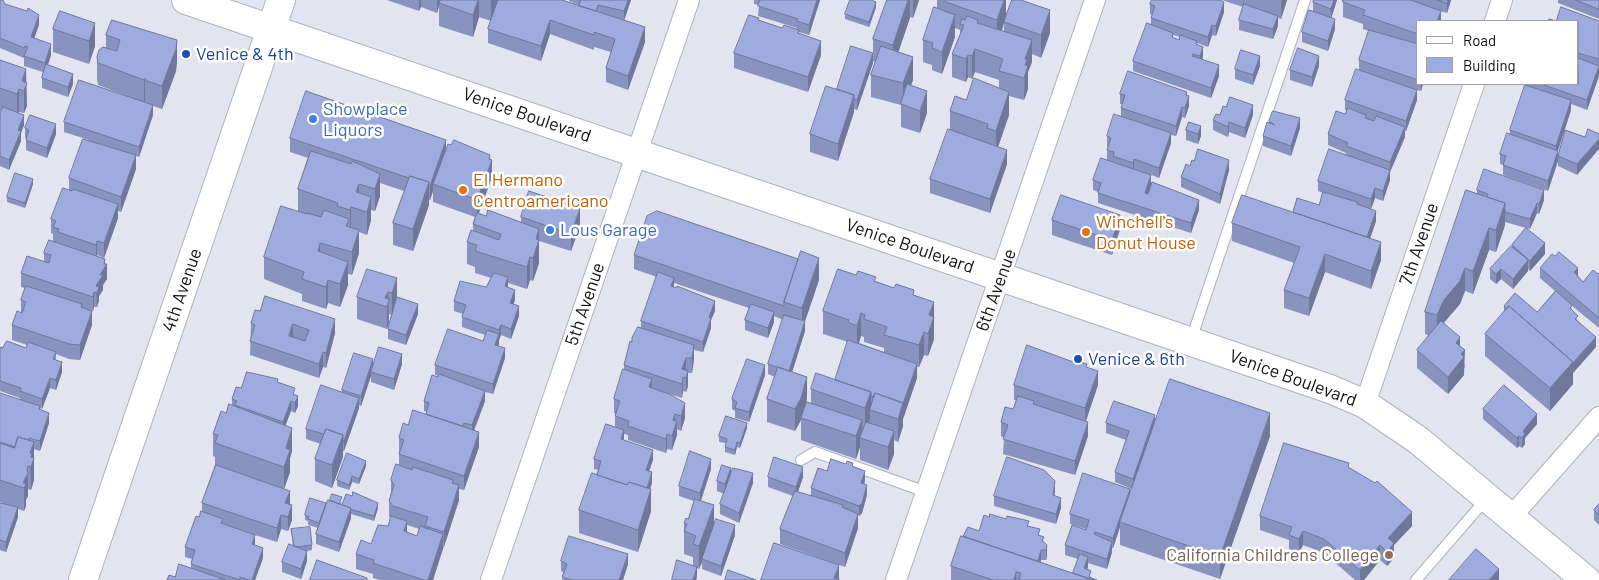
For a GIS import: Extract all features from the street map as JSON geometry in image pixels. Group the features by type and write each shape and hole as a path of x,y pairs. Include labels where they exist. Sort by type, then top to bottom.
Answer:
{"main road":[{"name":"Venice Boulevard","path":"186,0 1330,388 1365,404 1418,440 1586,580"},
{"name":"4th Avenue","path":"83,580 281,0"}],"street":[{"name":"5th Avenue","path":"491,580 689,0"},
{"name":"6th Avenue","path":"896,580 1095,0"},
{"path":"1495,20 1502,0"},
{"name":"7th Avenue","path":"1365,404 1474,85"},
{"path":"1511,516 1599,417"}],"lane":[{"path":"1190,341 1305,0"},
{"path":"801,460 815,452 926,492"},
{"path":"1416,580 1487,497"}],"building":[{"path":"3,0 5,4 27,11 28,8 39,15 31,37 51,44 45,63 24,56 28,47 25,46 24,48 0,38 0,1"},
{"path":"441,0 478,0 473,15 439,3"},
{"path":"498,0 562,0 645,27 628,76 606,68 615,39 594,32 594,35 550,20 541,46 488,29"},
{"path":"581,0 628,0 624,11 598,5 596,11 579,6"},
{"path":"760,0 817,0 809,25 797,21 798,19 758,6"},
{"path":"850,0 871,0 876,2 869,22 845,14"},
{"path":"887,0 908,0 893,45 873,39"},
{"path":"946,0 1004,0 997,20 946,2"},
{"path":"1012,0 1021,0 1050,10 1041,35 1004,22"},
{"path":"1152,0 1220,0 1224,2 1216,26 1212,25 1208,37 1151,18 1155,6 1150,4"},
{"path":"1314,0 1334,0 1331,9 1313,2"},
{"path":"1343,0 1411,0 1441,11 1437,20 1416,20 1416,33 1363,15 1365,10 1343,2"},
{"path":"1437,0 1448,0 1447,3"},
{"path":"1576,0 1599,0 1599,9"},
{"path":"1244,4 1278,16 1273,29 1239,20"},
{"path":"934,7 955,15 942,52 932,48 933,43 923,40"},
{"path":"1561,7 1599,21 1599,59 1579,53 1579,20 1556,20"},
{"path":"1309,10 1335,19 1328,41 1302,32"},
{"path":"60,11 95,23 89,41 53,29"},
{"path":"749,15 782,28 784,25 799,30 798,33 821,41 808,77 734,53"},
{"path":"967,16 978,20 977,23 1032,40 1025,59 1027,60 1025,65 1028,66 1024,78 999,71 1003,59 975,49 972,56 968,55 966,59 952,54 964,25 960,24 962,19 965,20"},
{"path":"112,20 177,40 176,49 162,86 147,81 145,78 144,80 98,63 99,50 103,47 117,51 120,40 106,35"},
{"path":"1147,23 1173,33 1172,37 1179,40 1180,35 1197,41 1196,44 1203,47 1200,56 1193,54 1192,56 1219,65 1211,88 1133,61"},
{"path":"1369,30 1416,43 1416,79 1359,60"},
{"path":"851,46 873,53 857,100 854,99 854,95 837,89"},
{"path":"881,46 913,57 903,83 871,75"},
{"path":"1298,48 1319,56 1312,77 1290,70"},
{"path":"1241,50 1260,56 1253,75 1235,69"},
{"path":"1579,58 1599,66 1587,100 1544,85 1579,85"},
{"path":"0,60 26,69 22,81 27,83 24,91 19,89 17,94 0,88"},
{"path":"46,64 73,74 68,87 42,78"},
{"path":"1356,69 1417,90 1406,121 1345,100"},
{"path":"1128,71 1187,92 1186,95 1189,96 1185,108 1182,107 1176,126 1121,108 1125,95 1120,94"},
{"path":"974,78 1009,92 996,131 987,128 988,124 950,111 955,96 966,100"},
{"path":"79,80 153,105 139,147 64,122"},
{"path":"907,84 927,91 920,111 901,104"},
{"path":"1525,85 1571,100 1556,146 1510,130"},
{"path":"826,86 854,95 838,144 810,134"},
{"path":"306,91 446,140 430,186 429,182 410,176 409,178 290,138"},
{"path":"1230,97 1253,105 1245,128 1229,122 1228,127 1213,120 1216,114 1220,115 1223,106 1226,107"},
{"path":"3,107 24,115 18,130 21,131 9,160 0,156 0,114"},
{"path":"1348,108 1366,115 1365,118 1374,121 1376,116 1405,127 1390,162 1346,146 1348,143 1328,134 1336,111 1345,114"},
{"path":"1273,111 1300,118 1291,146 1263,136 1267,122 1275,125 1269,121"},
{"path":"1114,114 1171,133 1159,168 1134,159 1133,163 1113,156 1114,152 1107,150 1111,138 1107,136"},
{"path":"30,115 56,124 47,148 26,140 29,130 25,128"},
{"path":"1189,122 1201,126 1198,134 1186,130"},
{"path":"948,129 1007,150 990,199 930,179"},
{"path":"1588,129 1599,134 1599,139 1577,164 1558,156 1565,130 1585,137"},
{"path":"1507,133 1558,151 1548,181 1503,165 1506,156 1500,154"},
{"path":"83,139 136,155 121,197 69,178"},
{"path":"454,140 490,155 489,159 492,160 477,200 433,184 448,144 451,145"},
{"path":"1198,149 1229,160 1220,194 1181,177 1186,164 1190,166 1192,160 1194,161"},
{"path":"1329,149 1390,170 1383,191 1375,188 1371,199 1318,181"},
{"path":"311,151 351,164 352,161 380,174 375,189 359,184 356,192 371,197 367,212 351,207 350,210 337,206 338,203 298,189"},
{"path":"1101,158 1151,175 1145,193 1148,194 1152,182 1199,200 1191,223 1098,193 1101,183 1093,180"},
{"path":"1484,169 1544,190 1539,204 1537,203 1530,219 1505,212 1505,203 1487,197 1488,194 1477,190"},
{"path":"15,173 33,179 25,203 7,197"},
{"path":"410,176 429,182 413,229 393,223"},
{"path":"63,188 72,191 73,189 118,204 104,243 97,241 96,245 58,232 59,229 53,227 56,221 51,219"},
{"path":"1466,190 1505,203 1496,230 1489,228 1473,271 1465,268 1460,281 1444,300 1437,315 1425,312"},
{"path":"529,191 580,208 571,234 521,217"},
{"path":"1323,192 1357,202 1357,204 1376,211 1367,237 1293,212 1297,198 1319,205"},
{"path":"1061,195 1120,215 1112,240 1052,220"},
{"path":"1242,195 1381,242 1371,271 1325,254 1309,298 1284,290 1300,247 1232,223"},
{"path":"281,206 321,217 324,210 349,219 346,226 359,230 352,252 320,243 318,251 348,262 340,284 328,280 326,287 302,279 304,272 264,257"},
{"path":"488,210 539,229 536,239 539,240 533,258 530,257 527,267 475,251 477,245 467,242 471,230 499,240 501,234 473,224 477,213 486,216"},
{"path":"657,211 798,259 784,306 634,255 647,216"},
{"path":"1526,228 1545,243 1530,261 1512,245"},
{"path":"49,240 105,259 104,264 107,264 100,275 103,275 96,286 99,287 97,293 94,292 93,297 21,273 27,256 49,263 51,255 44,253"},
{"path":"1511,246 1528,260 1513,279 1501,269 1496,274 1490,269"},
{"path":"801,251 819,258 802,308 784,302"},
{"path":"1559,252 1578,268 1574,272 1583,282 1593,270 1599,273 1599,318 1540,268 1552,254 1555,256"},
{"path":"367,269 397,278 392,293 388,292 385,298 389,299 387,307 357,297"},
{"path":"838,269 856,275 858,271 876,277 874,281 894,288 896,284 914,290 913,295 934,302 929,315 934,317 928,334 924,332 919,345 884,335 887,327 864,319 865,315 861,313 857,326 848,322 849,320 823,311"},
{"path":"658,272 674,278 671,286 677,288 677,286 715,301 703,342 641,321"},
{"path":"494,273 508,277 505,286 515,290 510,303 519,306 511,329 501,325 499,330 462,317 466,305 454,301 460,281 486,287"},
{"path":"26,286 82,304 81,307 92,311 80,345 69,344 12,325 17,311 22,313 26,302 21,300"},
{"path":"1556,291 1572,305 1570,308 1578,316 1575,319 1596,337 1573,363 1509,306 1507,309 1504,306 1515,293 1537,312"},
{"path":"265,296 335,319 326,353 323,352 319,364 250,341 255,325 251,323 255,310 260,311","holes":["293,324 309,330 305,341 289,336"]},
{"path":"397,297 418,304 406,335 388,329"},
{"path":"751,304 774,312 768,328 745,320"},
{"path":"1509,306 1573,362 1550,388 1485,334"},
{"path":"784,315 805,321 789,371 768,364"},
{"path":"1441,321 1460,337 1456,343 1465,350 1461,354 1464,357 1448,377 1417,350"},
{"path":"638,327 694,345 692,358 686,358 682,369 688,371 686,378 683,377 682,384 624,365 630,341 632,342"},
{"path":"448,329 483,341 487,330 499,334 495,345 505,348 493,384 435,365"},
{"path":"848,340 917,364 903,404 875,393 874,397 871,396 871,392 835,380"},
{"path":"7,341 26,348 28,342 56,352 53,359 62,362 56,380 50,378 42,399 20,391 21,388 0,381 0,347 2,348"},
{"path":"1027,345 1076,363 1077,361 1087,364 1086,367 1098,371 1085,408 1014,385"},
{"path":"379,347 402,354 394,379 371,372"},
{"path":"354,353 373,359 361,396 342,390"},
{"path":"747,359 765,365 749,412 735,408 737,402 732,399"},
{"path":"778,367 807,377 801,398 795,409 767,399"},
{"path":"623,369 652,379 649,387 669,394 685,403 681,416 675,414 673,420 677,421 672,436 667,434 666,439 628,426 629,421 615,416 620,401 614,399"},
{"path":"247,372 278,379 277,382 295,388 293,394 298,396 295,403 291,401 283,422 235,405 237,401 232,399 236,387 241,388"},
{"path":"816,373 871,392 865,408 811,389"},
{"path":"439,374 485,391 472,425 464,423 463,426 426,414 429,403 424,401 432,375 438,377"},
{"path":"1170,379 1270,413 1220,557 1120,522"},
{"path":"321,385 359,398 344,441 343,435 326,429 324,434 306,429"},
{"path":"1504,385 1537,414 1523,431 1525,434 1522,438 1519,436 1517,438 1483,409"},
{"path":"0,393 40,406 39,409 49,413 40,441 18,437 15,447 0,442"},
{"path":"875,393 903,403 898,419 870,410"},
{"path":"1018,396 1034,401 1033,404 1088,422 1075,461 1003,439 1008,425 1001,422 1005,407 1013,409"},
{"path":"1114,401 1155,415 1133,479 1115,472 1129,431 1106,423"},
{"path":"807,402 862,420 856,436 801,418"},
{"path":"229,404 292,428 286,448 290,450 284,467 215,443 218,435 213,434 221,411 226,413"},
{"path":"413,410 479,432 464,476 399,454 404,440 399,438 403,423 408,425"},
{"path":"726,416 747,423 740,443 737,442 735,450 725,447 727,439 719,436"},
{"path":"866,422 894,431 888,447 860,438"},
{"path":"606,424 624,430 621,439 653,450 646,470 652,472 647,488 629,482 627,485 597,475 601,461 594,459"},
{"path":"326,429 343,435 332,465 315,459"},
{"path":"18,437 34,442 30,453 32,453 31,457 34,458 31,467 28,466 27,469 28,473 23,483 26,484 24,488 0,480 0,443 14,448"},
{"path":"1284,443 1349,463 1348,467 1375,483 1377,481 1412,512 1388,538 1394,543 1387,552 1380,545 1360,570 1324,539 1303,531 1299,539 1289,535 1292,527 1260,516"},
{"path":"690,451 711,459 700,493 679,486"},
{"path":"347,453 366,461 359,479 352,476 349,485 337,480"},
{"path":"774,457 803,467 796,487 768,477"},
{"path":"1007,457 1044,470 1055,481 1053,495 1061,498 1056,514 994,496"},
{"path":"831,459 846,464 847,461 853,463 852,466 865,471 861,483 867,485 862,503 859,506 811,488 818,468 827,471"},
{"path":"396,464 412,470 413,467 453,480 452,483 459,485 444,532 425,526 428,517 393,506 389,501 394,485 391,480"},
{"path":"216,465 290,491 285,503 292,505 288,517 281,515 277,528 202,503"},
{"path":"722,465 731,468 725,484 717,481"},
{"path":"733,468 753,473 739,513 720,504"},
{"path":"592,473 627,485 629,482 651,489 638,530 579,510"},
{"path":"1083,473 1130,489 1113,538 1095,532 1094,534 1112,542 1107,559 1065,545 1072,525 1086,530 1089,520 1070,514"},
{"path":"795,491 843,505 842,507 858,514 845,553 780,529"},
{"path":"353,492 378,503 374,516 342,505 346,494 352,496"},
{"path":"332,494 342,497 339,504 330,500"},
{"path":"310,498 326,503 319,523 308,519 309,517 305,515"},
{"path":"695,499 714,505 699,546 693,544 696,536 684,531 687,524 684,523 686,518 688,519"},
{"path":"328,500 351,508 339,542 316,534"},
{"path":"0,503 18,507 6,542 0,540"},
{"path":"1599,504 1599,515 1594,510"},
{"path":"201,511 223,519 221,523 255,535 252,544 263,548 252,580 240,577 240,580 191,564 195,550 185,547 196,516 199,517"},
{"path":"990,514 1006,519 1007,516 1029,521 1027,526 1040,529 1038,535 1044,537 1042,541 1047,545 1046,550 1041,550 1038,561 963,536 968,527 979,531 984,515 989,517"},
{"path":"391,516 407,521 404,531 417,536 420,526 443,534 428,580 373,563 374,560 356,554 361,540 371,544 378,525 388,526"},
{"path":"716,519 735,525 721,566 702,559"},
{"path":"310,527 312,545 294,546 291,529"},
{"path":"569,536 628,554 619,580 572,580 562,577 567,564 561,561"},
{"path":"961,536 1093,580 1019,580 1021,573 1016,572 1014,580 993,580 951,566"},
{"path":"774,543 839,565 834,578 839,580 761,580"},
{"path":"289,544 307,551 301,569 282,562"},
{"path":"1476,549 1499,569 1489,580 1449,580"},
{"path":"1080,554 1088,557 1084,568 1091,571 1089,577 1097,580 1073,573"},
{"path":"317,560 367,578 367,580 310,580"},
{"path":"677,560 697,567 693,580 672,580"},
{"path":"179,564 226,580 167,580 169,575 175,577"},
{"path":"728,570 756,580 725,580"}],"place":[{"name":"Venice & 4th","path":"186,54"},
{"name":"Showplace Liquors","path":"313,119"},
{"name":"El Hermano Centroamericano","path":"463,190"},
{"name":"Lous Garage","path":"550,230"},
{"name":"Winchell's Donut House","path":"1086,232"},
{"name":"Venice & 6th","path":"1078,359"},
{"name":"California Childrens College","path":"1389,555"}]}
